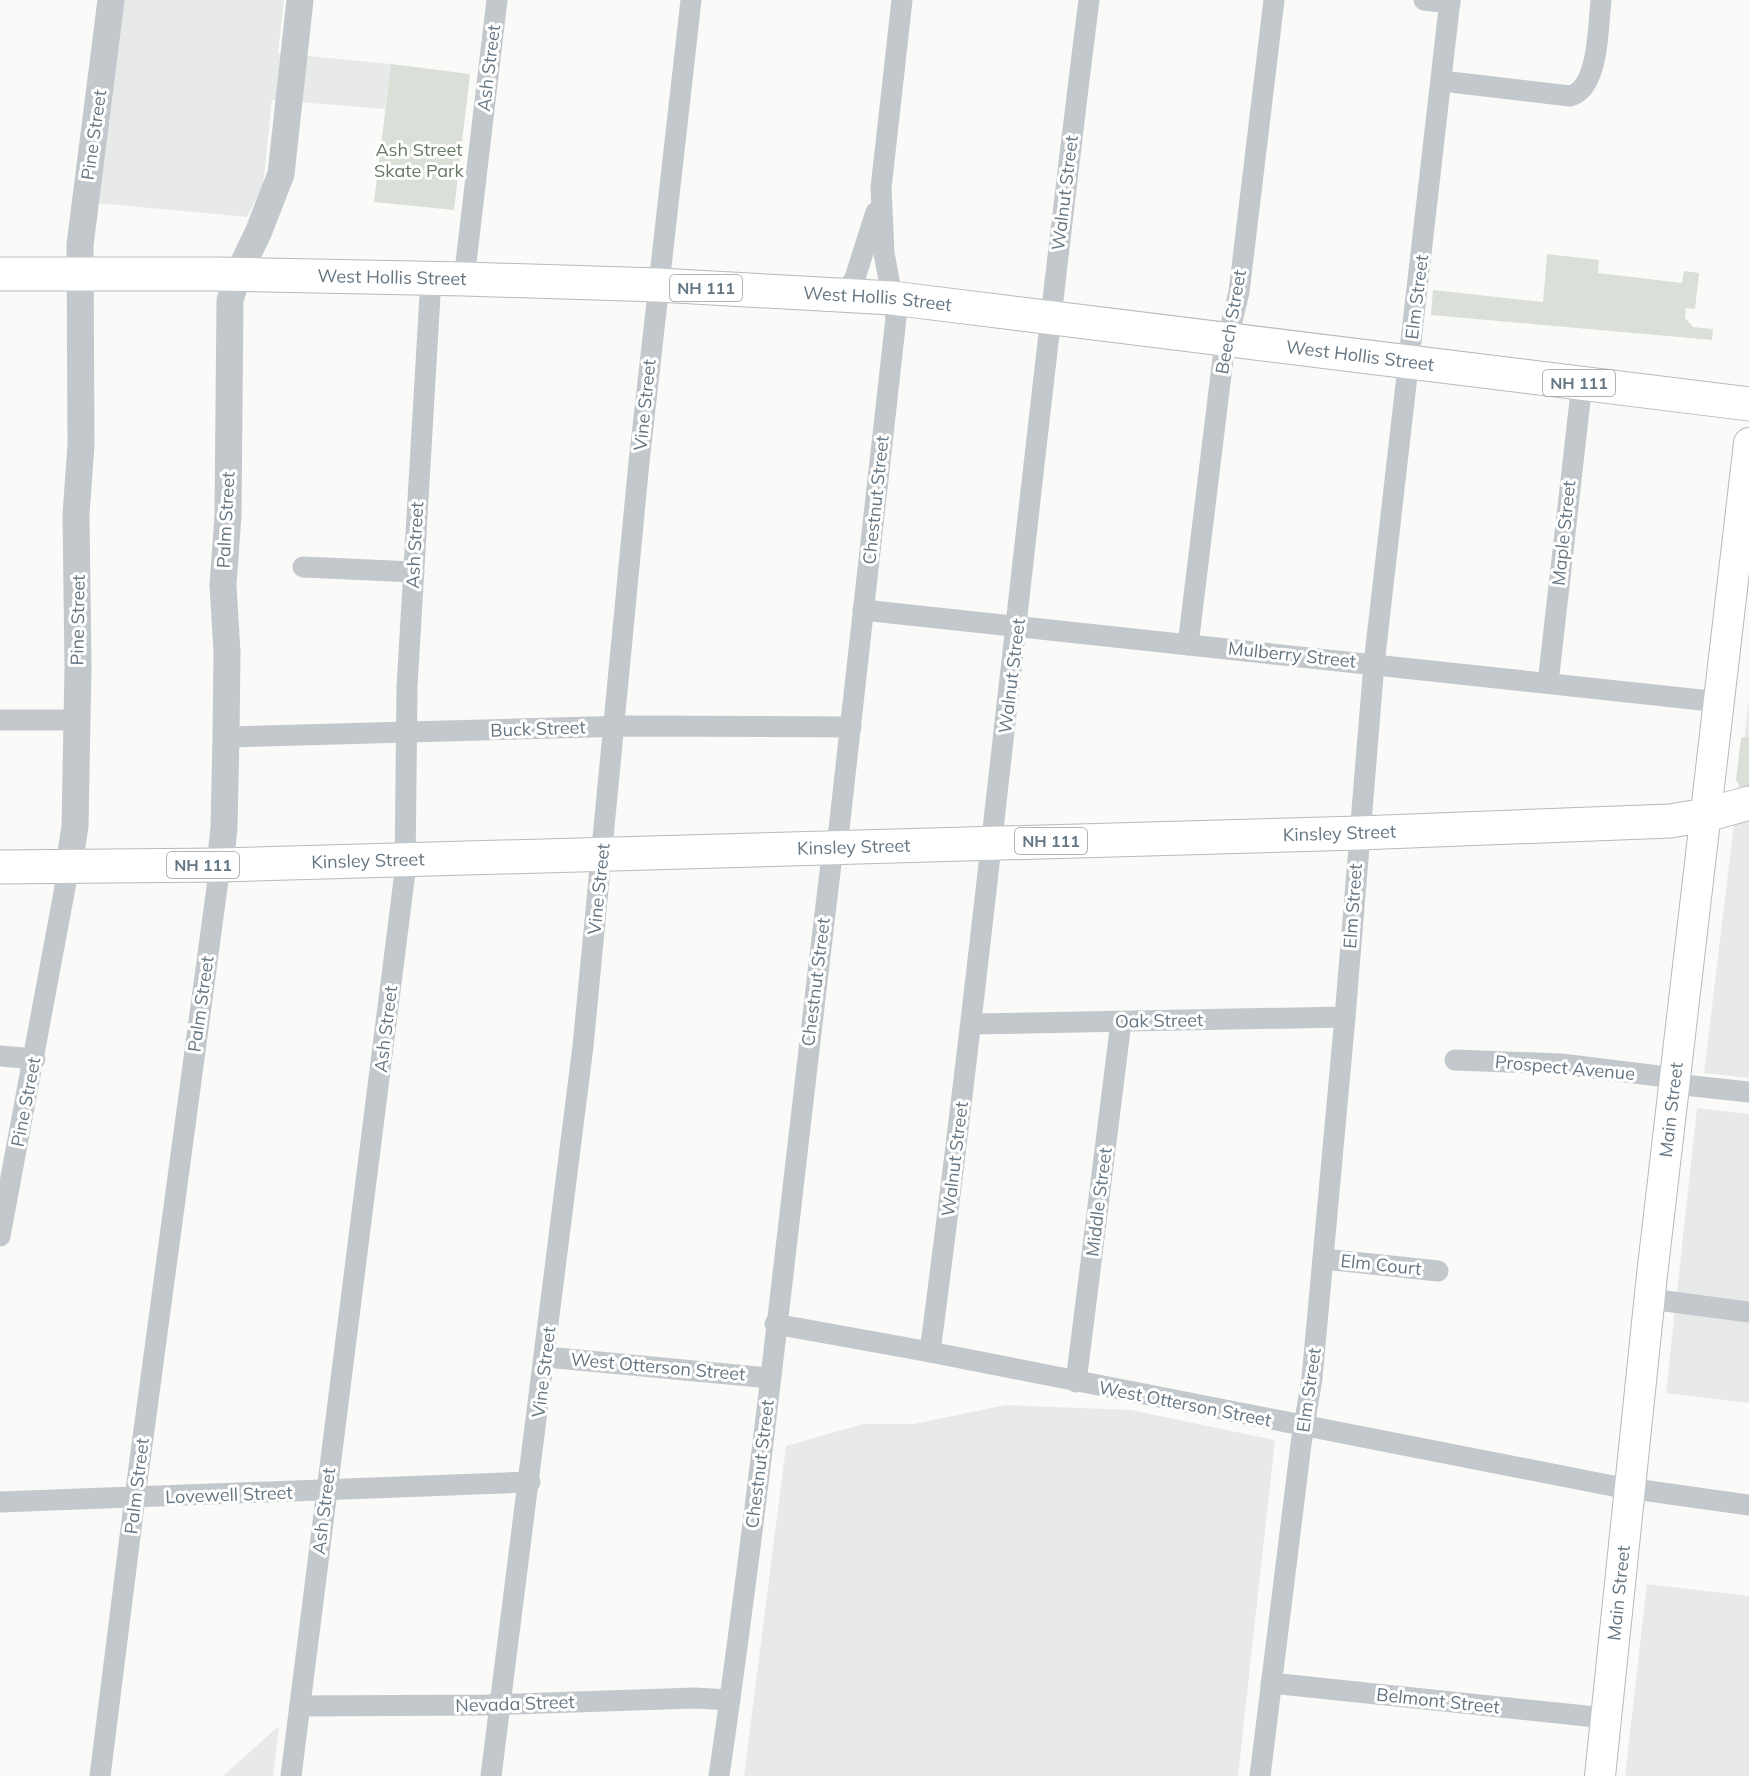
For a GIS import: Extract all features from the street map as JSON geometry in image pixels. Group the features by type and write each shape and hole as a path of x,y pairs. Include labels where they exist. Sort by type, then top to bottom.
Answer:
{"main road":[{"name":"West Hollis Street","path":"0,274 238,274 431,278 658,285 892,298 1408,364 1749,404"},
{"name":"Main Street","path":"1600,1776 1650,1299 1749,443"},
{"name":"NH 111","path":"1706,815 1749,803"},
{"name":"Kinsley Street","path":"0,867 220,865 602,852 1359,833 1670,821 1706,815"}],"street":[{"name":"Pine Street","path":"0,1236 35,1059 75,826 80,274 83,209 111,0"},
{"name":"Palm Street","path":"100,1776 224,828 227,652 223,585 228,515 230,300 238,274 258,233 283,163 300,0"},
{"name":"Ash Street","path":"464,279 497,0"},
{"name":"Vine Street","path":"491,1776 546,1357 585,1027 639,462 691,0"},
{"name":"Chestnut Street","path":"840,295 856,276 876,213 881,188 902,0"},
{"name":"Walnut Street","path":"930,1352 972,1024 991,843 1018,628 1050,319 1089,0"},
{"name":"Beech Street","path":"1188,645 1223,358 1239,292 1274,0"},
{"path":"1424,0 1450,1"},
{"path":"1442,81 1570,96 1577,94 1588,82 1592,71 1601,0"},
{"name":"Elm Street","path":"1260,1776 1303,1427 1312,1378 1346,1017 1374,664 1450,1"},
{"name":"Chestnut Street","path":"719,1776 770,1378 831,864 851,727 896,318 884,253 881,188"},
{"path":"258,233 264,255 281,275"},
{"name":"Ash Street","path":"291,1776 407,858 406,733 431,278"},
{"name":"Maple Street","path":"1548,683 1582,383"},
{"path":"303,567 414,572"},
{"name":"Mulberry Street","path":"863,610 1720,702"},
{"path":"0,720 77,720"},
{"name":"Buck Street","path":"226,737 726,724 851,727"},
{"name":"Oak Street","path":"972,1024 1346,1017"},
{"name":"Middle Street","path":"1076,1382 1121,1022"},
{"path":"0,1056 35,1059"},
{"name":"Prospect Avenue","path":"1455,1060 1561,1064 1749,1092"},
{"name":"Elm Court","path":"1324,1258 1438,1271"},
{"path":"1650,1299 1749,1311"},
{"name":"West Otterson Street","path":"775,1324 930,1352 1303,1427 1448,1452 1631,1489 1749,1506"},
{"name":"West Otterson Street","path":"546,1357 770,1378"},
{"name":"Lovewell Street","path":"0,1502 530,1482"},
{"name":"Belmont Street","path":"1271,1683 1605,1718"},
{"name":"Nevada Street","path":"300,1706 500,1705 695,1698 730,1700"}],"shaded area":[{"path":"123,0 284,0 278,53 391,64 385,109 272,100 263,186 247,217 97,203"},
{"path":"1749,699 1749,1078 1704,1073"},
{"path":"1697,1108 1749,1114 1749,1403 1666,1393"},
{"path":"1006,1405 1131,1410 1275,1440 1238,1776 744,1776 786,1446 863,1424 914,1424"},
{"path":"1647,1584 1749,1596 1749,1776 1625,1776"},
{"path":"279,1726 273,1776 223,1776"}],"green space":[{"name":"Ash Street Skate Park","path":"391,64 470,74 454,210 374,202"},
{"path":"1547,254 1599,260 1598,273 1682,283 1684,271 1699,273 1695,309 1686,308 1685,318 1693,327 1713,329 1712,340 1431,315 1433,290 1543,302"},
{"path":"1749,737 1749,793 1745,793 1736,780 1741,738"}]}
